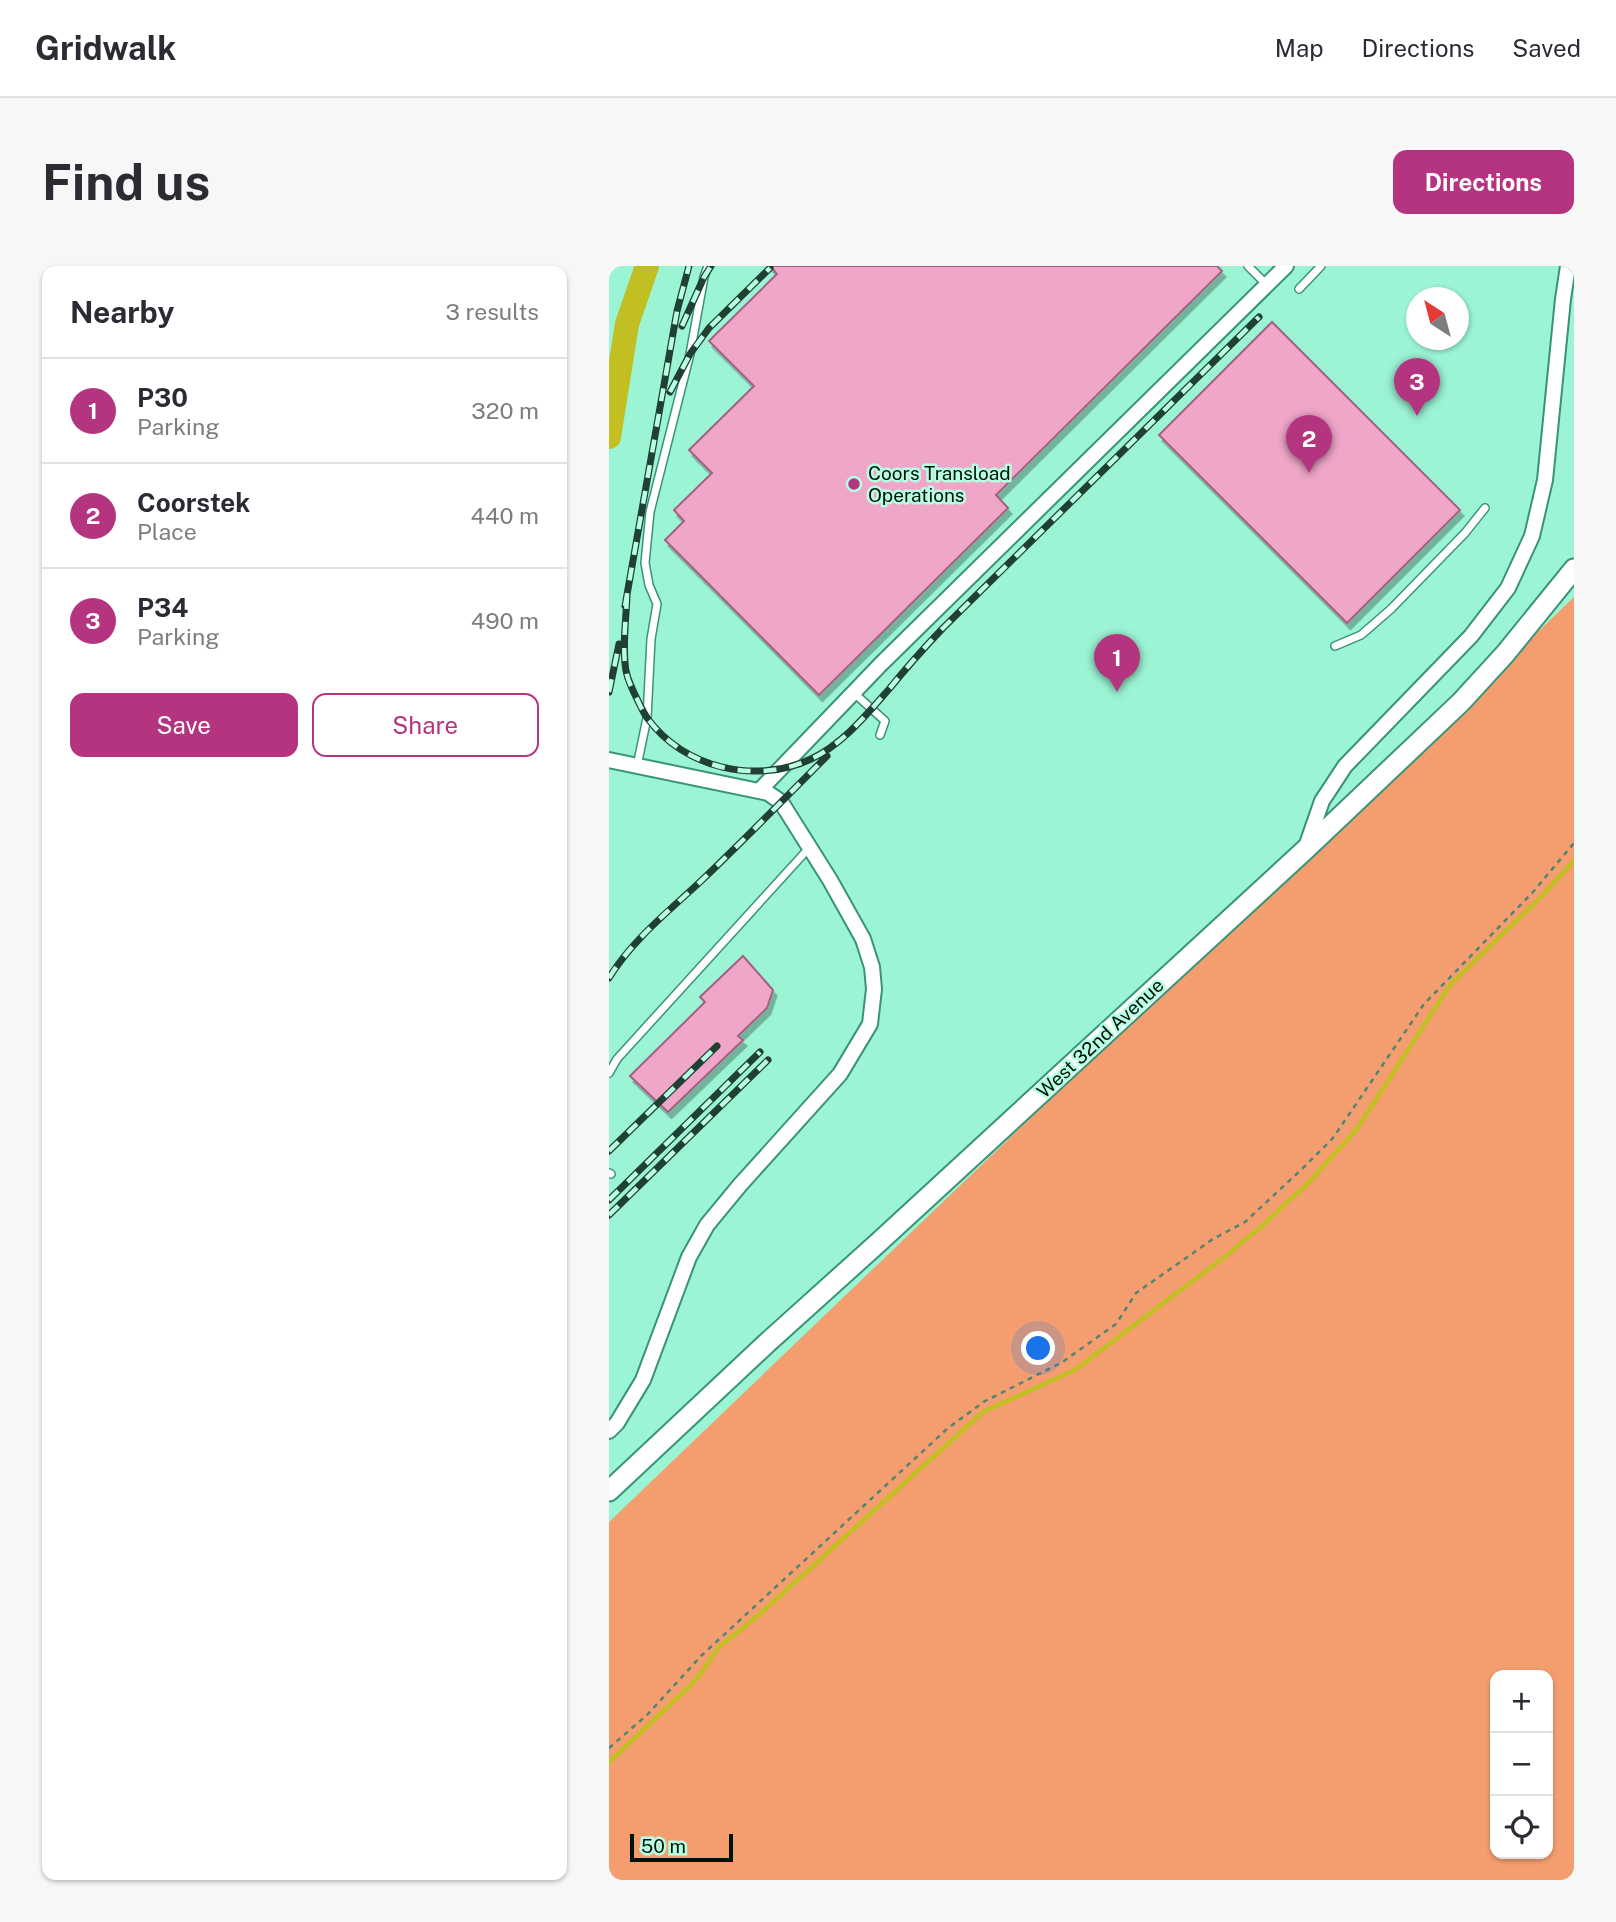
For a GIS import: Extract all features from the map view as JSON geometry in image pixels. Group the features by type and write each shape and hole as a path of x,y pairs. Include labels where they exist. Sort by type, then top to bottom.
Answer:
{"street":[{"path":"759,791 853,693 1286,266"},
{"path":"1306,849 1322,801 1346,766 1471,636 1508,588 1528,546 1545,480 1568,266"},
{"name":"West 32nd Avenue","path":"609,1491 1306,849 1461,702 1505,654 1574,569"},
{"path":"609,760 759,791 772,795 781,802 863,939 874,989 870,1024 840,1074 707,1225 689,1257 643,1380 617,1423 609,1431"}],"lane":[{"path":"637,767 647,718 651,639 657,604 649,586 645,563 650,512 690,354 708,266"},
{"path":"1248,266 1267,285"},
{"path":"1299,289 1321,266"},
{"path":"1335,646 1361,635 1391,609 1465,533 1485,508"},
{"path":"853,693 885,721 880,735"},
{"path":"609,1073 617,1059 809,848"}],"path":[{"path":"609,1748 648,1714 701,1656 948,1428 985,1401 1061,1363 1116,1325 1136,1293 1213,1239 1245,1222 1303,1168 1333,1138 1424,1004 1533,892 1574,843"}],"shaded area":[{"path":"1574,597 1574,1880 609,1880 609,1522"}],"building":[{"name":"Coors Transload Operations","path":"770,266 1217,266 1222,271 996,495 1008,508 819,695 665,540 684,521 674,510 712,473 689,450 754,386 709,341 777,274"},
{"path":"1272,322 1460,510 1347,623 1159,435"},
{"path":"743,956 773,990 767,1008 738,1036 743,1040 668,1112 630,1076 705,1002 700,997"}],"waterway":[{"path":"609,437 627,324 647,266"},
{"path":"609,1762 690,1686 718,1648 761,1613 983,1412 1075,1370 1262,1226 1311,1180 1357,1129 1450,985 1543,895 1574,861"}],"railway":[{"path":"625,606 677,311 689,266"},
{"path":"682,326 711,266"},
{"path":"670,392 690,354 709,328 770,268"},
{"path":"627,596 624,643 627,675 645,715 663,736 681,750 701,760 745,771 790,767 811,759 823,753 854,728 943,628 1259,317"},
{"path":"609,692 619,644"},
{"path":"609,978 640,938 717,866 827,756"},
{"path":"609,1151 717,1046"},
{"path":"609,1200 760,1052"},
{"path":"609,1215 768,1060"}],"place":[{"name":"P34","path":"1417,416"},
{"name":"Coorstek","path":"1309,473"},
{"name":"Coors Transload Operations","path":"854,484"},
{"name":"P30","path":"1117,692"}]}
